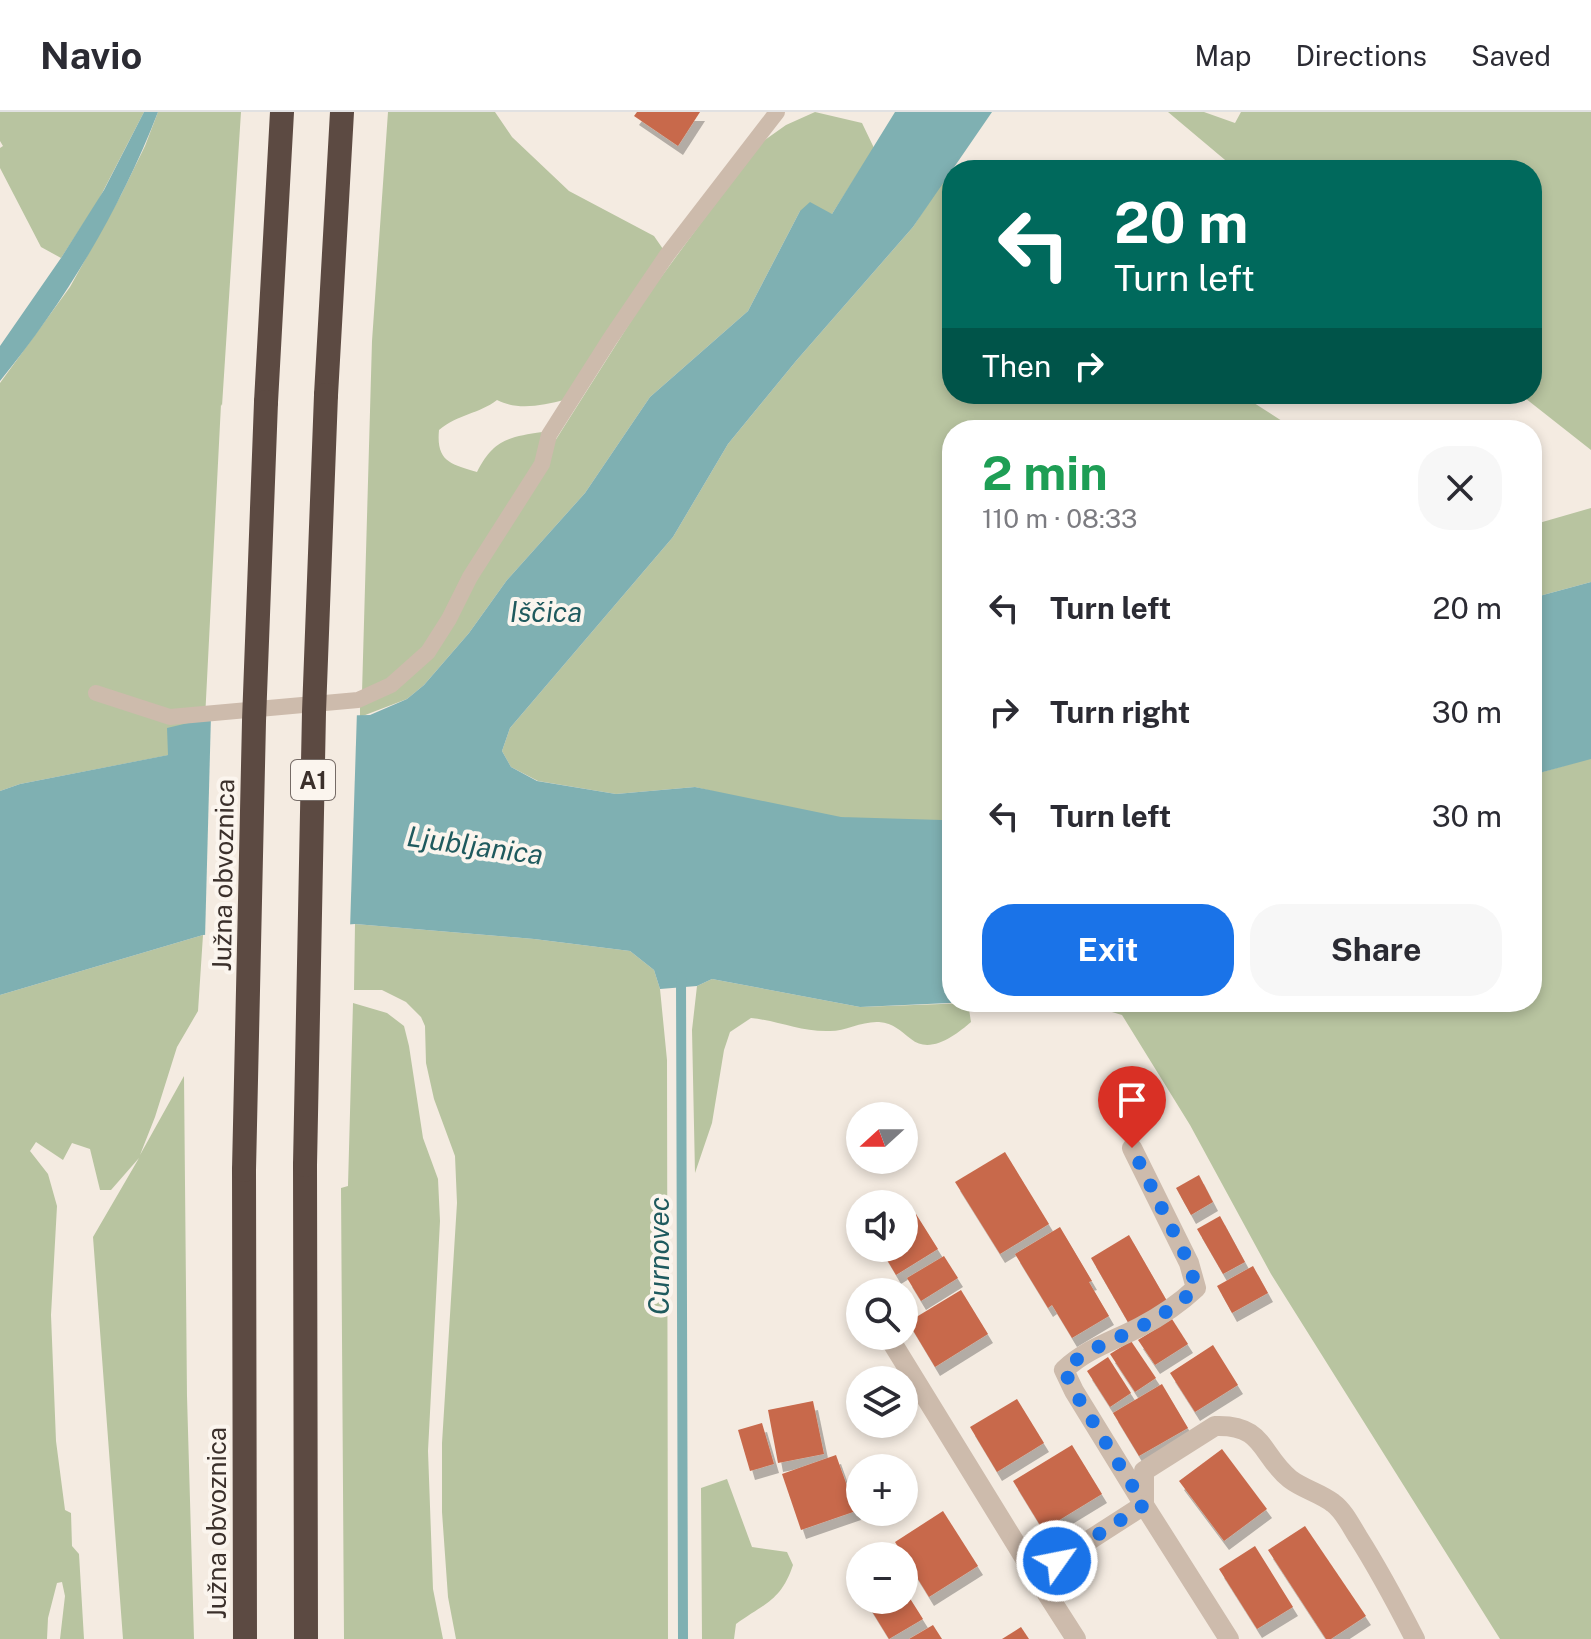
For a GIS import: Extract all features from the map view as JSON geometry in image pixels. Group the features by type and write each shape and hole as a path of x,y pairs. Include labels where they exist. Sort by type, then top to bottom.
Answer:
{"highway":[{"name":"Južna obvoznica","path":"245,1639 244,1170 254,721 266,402 282,112"},
{"name":"A1","path":"306,1639 305,1165 314,712 326,395 342,112"}],"street":[{"path":"1132,1148 1189,1263 1196,1288 1176,1306 1080,1355 1064,1370 1074,1391 1229,1639"},
{"path":"897,1350 1076,1639"},
{"path":"1144,1505 1144,1471 1215,1426 1243,1429 1262,1442 1276,1465 1292,1481 1334,1504 1348,1521 1381,1574 1415,1639"},
{"path":"1035,1575 1144,1505"}],"lane":[{"path":"96,693 170,717 358,700 391,685 428,652 542,464 549,435 610,339 667,255 777,112"}],"green space":[{"path":"0,112 144,112 98,201 61,258 41,247 0,168 0,148 3,146 0,141"},
{"path":"158,112 241,112 221,404 205,719 169,755 20,784 0,791 0,383 70,287 121,195"},
{"path":"388,112 495,112 512,137 569,191 654,236 663,249 565,400 522,406 497,400 439,430 440,449 447,460 477,472 489,453 503,442 542,432 536,460 449,612 412,661 386,682 362,693 372,341"},
{"path":"815,112 862,123 874,148 832,214 800,211 748,311 650,397 585,493 507,580 469,633 424,685 407,699 360,717 360,704 386,693 470,592 555,441 645,299 759,144 786,125"},
{"path":"1168,112 1204,112 1235,123 1241,112 1591,112 1591,450 1533,404 1542,404 1542,160 1225,160"},
{"path":"942,182 942,404 1256,404 1280,420 942,420 942,820 870,820 806,814 695,787 616,794 538,781 511,767 502,751 510,728 673,537 728,444 913,227"},
{"path":"1591,508 1591,582 1542,595 1542,522"},
{"path":"1591,758 1591,1639 1500,1639 1271,1274 1190,1125 1122,1015 1112,1012 1542,1012 1542,772"},
{"path":"355,924 534,939 630,951 654,970 660,989 667,1060 668,1639 456,1639 448,1597 442,1512 442,1443 457,1203 455,1156 434,1099 426,1063 425,1026 421,1017 406,1002 382,990 354,990"},
{"path":"203,935 198,1011 177,1047 140,1155 184,1076 187,1396 194,1639 123,1639 93,1237 139,1158 111,1190 100,1190 90,1149 72,1143 63,1160 36,1142 30,1151 48,1174 57,1206 51,1315 56,1441 65,1510 71,1513 72,1546 79,1554 84,1639 60,1639 65,1596 62,1582 57,1583 48,1618 47,1639 0,1639 0,995"},
{"path":"712,979 860,1007 942,1004 942,1012 969,1012 971,1022 950,1037 926,1045 884,1023 819,1031 751,1018 730,1032 712,1123 695,1173 692,1030 697,986"},
{"path":"353,1003 387,1013 404,1026 423,1138 438,1179 440,1221 428,1451 433,1589 443,1639 344,1639 341,1188 348,1186"},
{"path":"727,1479 752,1547 787,1552 793,1565 777,1594 736,1624 734,1639 702,1639 701,1488"}],"water":[{"path":"144,112 158,112 109,219 47,319 0,381 0,346 104,190"},
{"path":"895,112 992,112 959,160 942,160 942,185 913,227 728,444 673,537 510,728 502,751 511,767 537,781 616,794 695,787 841,817 942,820 942,1003 860,1007 712,979 697,986 660,989 654,970 630,951 534,939 355,924 203,935 0,995 0,791 20,784 168,755 167,728 205,719 370,715 407,699 424,685 469,633 507,580 585,493 650,397 748,311 800,211 810,202 832,214"},
{"path":"1591,582 1591,759 1542,772 1542,595"}],"pier":[{"path":"357,711 350,929 205,939 211,715"}],"building":[{"path":"637,112 700,112 678,146 634,116"},
{"path":"1005,1152 1049,1224 1000,1254 955,1182"},
{"path":"1199,1175 1213,1202 1191,1215 1176,1188"},
{"path":"1220,1216 1245,1262 1223,1274 1197,1229"},
{"path":"918,1217 938,1249 918,1261"},
{"path":"1060,1227 1109,1316 1072,1338 1052,1305 1048,1308 1015,1254"},
{"path":"1129,1235 1167,1301 1129,1324 1091,1258"},
{"path":"944,1256 958,1278 921,1301 918,1278 907,1278"},
{"path":"888,1262 917,1262 896,1275"},
{"path":"1253,1266 1268,1293 1232,1313 1217,1286"},
{"path":"961,1290 988,1334 935,1367 918,1339 918,1316"},
{"path":"1172,1319 1188,1344 1155,1365 1138,1340"},
{"path":"1131,1341 1156,1378 1135,1392 1110,1354"},
{"path":"1213,1345 1238,1385 1195,1412 1170,1373"},
{"path":"1108,1357 1131,1393 1110,1407 1087,1371"},
{"path":"1162,1384 1188,1428 1139,1456 1113,1413"},
{"path":"1017,1399 1044,1443 997,1472 970,1427"},
{"path":"813,1401 824,1454 778,1463 768,1410"},
{"path":"762,1423 774,1464 750,1471 738,1430"},
{"path":"1072,1445 1102,1494 1043,1530 1013,1481"},
{"path":"1222,1449 1267,1509 1224,1541 1179,1481"},
{"path":"836,1455 846,1483 846,1514 801,1530 782,1474"},
{"path":"943,1511 978,1566 929,1597 918,1579 918,1542 895,1542"},
{"path":"1305,1526 1366,1616 1331,1639 1326,1639 1268,1550"},
{"path":"1255,1546 1293,1607 1257,1629 1219,1569"},
{"path":"918,1611 923,1619 889,1639 874,1614 918,1614"},
{"path":"933,1625 942,1639 909,1639"},
{"path":"1021,1627 1029,1639 1002,1639"}],"waterway":[{"name":"Curnovec","path":"681,977 683,1639"}],"route":[{"path":"1057,1561 1144,1505 1064,1370 1080,1355 1176,1306 1196,1288 1189,1263 1132,1148"}],"water label":[{"name":"Iščica","path":"546,611"},
{"name":"Ljubljanica","path":"475,845"}]}
